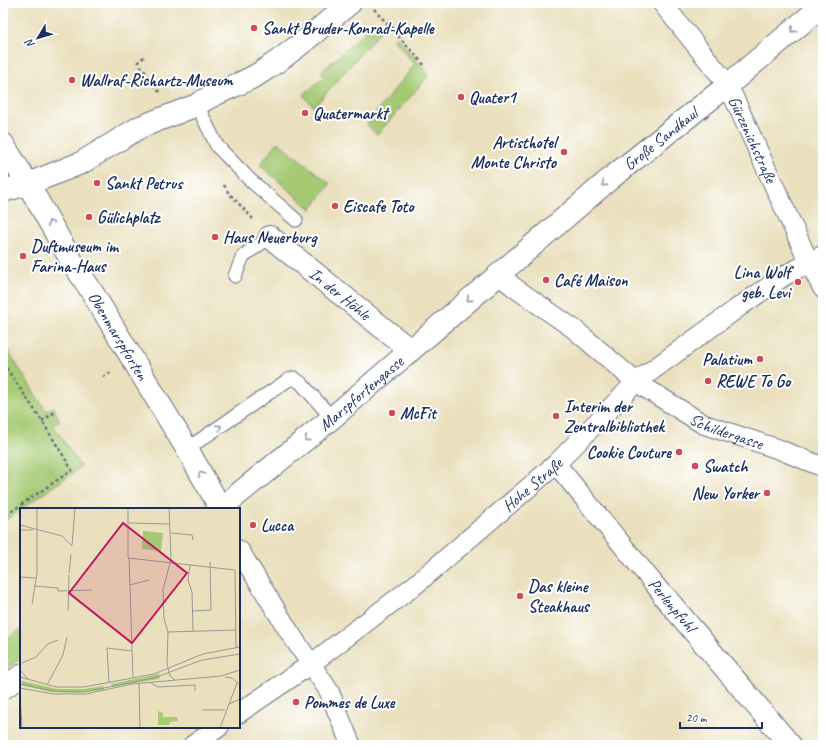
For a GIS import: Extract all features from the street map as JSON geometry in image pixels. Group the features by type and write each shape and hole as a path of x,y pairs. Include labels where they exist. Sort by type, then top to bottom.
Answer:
{"street":[{"path":"3,191 28,184 82,163 140,127 197,105 203,100 260,74 285,56 350,3"},
{"name":"Gürzenichstraße","path":"662,3 728,85 816,259 823,289"},
{"name":"Große Sandkaul","path":"498,274 611,178 728,85 823,5"},
{"name":"Obenmarspforten","path":"3,144 28,184 71,260 136,364 221,508"},
{"name":"In der Höhle","path":"270,237 410,350"},
{"name":"Hohe Straße","path":"240,712 311,664 415,585 556,464 636,382 784,276 816,259"},
{"path":"498,274 515,288 574,329 636,382"},
{"name":"Marspfortengasse","path":"221,508 332,418 498,274"},
{"name":"Schildergasse","path":"636,382 704,424 823,466"},
{"name":"Perlenpfuhl","path":"556,464 664,596 790,745"},
{"path":"240,552 328,691 351,745"},
{"path":"3,688 20,677"},
{"path":"193,745 218,728"}],"lane":[{"path":"197,105 216,146 250,180 296,220"},
{"path":"235,276 243,256 270,237"},
{"path":"187,449 288,380 294,378 301,383 332,418"}],"path":[{"path":"373,8 426,67"},
{"path":"388,33 395,25"},
{"path":"144,57 138,62 150,79"},
{"path":"3,363 42,421 72,470 3,517"},
{"path":"42,421 55,412"}],"green space":[{"path":"377,21 383,28 314,107 303,95 324,77 321,72"},
{"path":"397,37 429,75 377,135 367,124 415,64 393,39"},
{"path":"278,142 330,184 311,209 260,165"},
{"path":"3,343 46,411 53,407 60,421 53,425 81,467 23,508 20,508 20,510 3,522"},
{"path":"20,630 20,659 3,671 3,642"}],"place":[{"name":"Sankt Bruder-Konrad-Kapelle","path":"254,28"},
{"name":"Wallraf-Richartz-Museum","path":"72,80"},
{"name":"Quater1","path":"461,97"},
{"name":"Quatermarkt","path":"305,113"},
{"name":"Artisthotel Monte Christo","path":"564,152"},
{"name":"Sankt Petrus","path":"97,183"},
{"name":"Eiscafe Toto","path":"335,206"},
{"name":"Gülichplatz","path":"89,217"},
{"name":"Haus Neuerburg","path":"215,237"},
{"name":"Duftmuseum im Farina-Haus","path":"23,256"},
{"name":"Café Maison","path":"546,280"},
{"name":"Lina Wolf geb. Levi","path":"798,282"},
{"name":"Palatium","path":"760,359"},
{"name":"REWE To Go","path":"708,381"},
{"name":"McFit","path":"392,413"},
{"name":"Interim der Zentralbibliothek","path":"556,416"},
{"name":"Cookie Couture","path":"679,452"},
{"name":"Swatch","path":"695,466"},
{"name":"New Yorker","path":"767,493"},
{"name":"Lucca","path":"253,525"},
{"name":"Das kleine Steakhaus","path":"520,596"},
{"name":"Pommes de Luxe","path":"296,702"}]}
